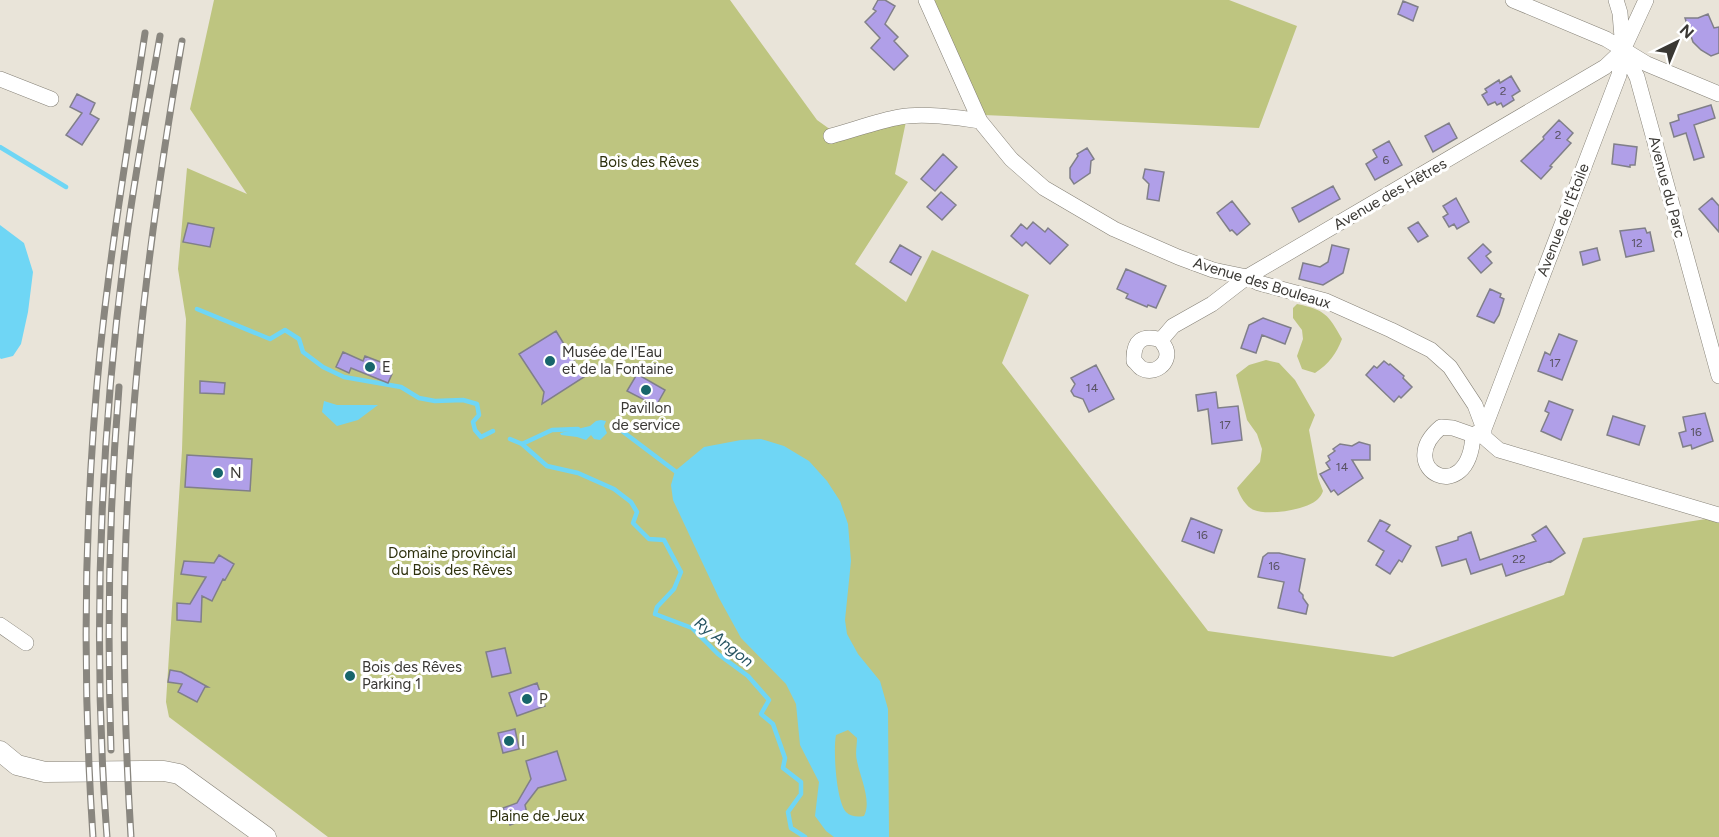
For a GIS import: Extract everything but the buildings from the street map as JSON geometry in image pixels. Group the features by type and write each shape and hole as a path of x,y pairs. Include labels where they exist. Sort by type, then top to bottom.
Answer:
{"street":[{"name":"Avenue des Bouleaux","path":"927,0 980,121 1011,159 1044,188 1114,229 1178,257 1213,270 1326,301 1431,350 1450,367 1475,405 1478,432 1499,450 1719,515"},
{"path":"1513,0 1606,39 1647,64 1719,94"},
{"name":"Avenue du Parc","path":"1616,0 1620,13 1623,51 1637,77 1719,376"},
{"name":"Avenue de l'Étoile","path":"1478,432 1619,75 1623,51 1646,0"},
{"name":"Avenue des Hêtres","path":"1161,340 1173,326 1212,304 1247,278 1605,68 1623,51"},
{"path":"0,79 51,99"},
{"path":"831,136 901,117 962,118 980,121"},
{"path":"0,625 26,643"},
{"path":"0,751 17,765 45,772 142,771 179,774 266,837"}],"green space":[{"path":"214,0 730,0 817,120 831,130 908,112 895,174 908,182 855,264 906,302 932,250 1029,295 1002,363 1208,631 1393,657 1564,595 1583,538 1719,517 1719,837 328,837 169,717 166,702 182,450 186,319 178,269 187,168 247,194 190,109"},
{"path":"919,0 1229,0 1297,26 1259,128 984,115"},
{"path":"1297,304 1314,308 1325,314 1342,339 1332,358 1315,373 1302,369 1297,356 1303,339 1302,330 1293,318 1293,308"},
{"path":"1266,360 1279,363 1295,380 1315,415 1309,430 1318,478 1323,491 1313,503 1297,509 1278,512 1260,512 1251,509 1237,488 1260,462 1262,449 1257,434 1247,420 1236,375 1249,365"}],"water":[{"path":"0,225 24,243 33,272 21,344 13,356 1,359 0,358"},
{"path":"324,401 337,405 378,405 358,420 337,426 322,412"},
{"path":"601,420 606,421 604,426 607,433 600,440 594,439 591,435 586,440 560,433 590,426"},
{"path":"761,439 784,446 809,461 827,481 840,501 848,524 851,561 845,620 847,634 858,654 880,681 888,709 889,837 834,837 826,831 815,816 819,782 800,745 796,704 786,684 741,638 719,598 673,500 671,485 675,471 704,447","holes":["848,730 857,738 856,758 867,803 864,816 852,816 846,812 840,797 835,763 836,735"]}],"waterway":[{"name":"Ry Angon","path":"0,147 66,187"},
{"name":"Ry Angon","path":"197,309 270,339 285,330 299,339 303,352 323,367 344,377 401,387 419,398 435,401 463,400 477,404 479,415 473,422 475,430 481,437 493,431"},
{"name":"Ry Angon","path":"510,439 522,444 552,430 578,429"},
{"name":"Ry Angon","path":"622,431 675,471"},
{"name":"Ry Angon","path":"522,444 547,466 578,473 614,489 631,502 637,512 633,523 649,539 664,540 681,572 674,589 657,607 655,614 692,628 718,654 748,676 769,700 761,714 773,724 785,758 783,768 801,782 801,794 788,812 791,828 805,837"}],"railway":[{"path":"93,837 86,655 91,473 104,312 145,33"},
{"path":"107,837 100,688 101,539 105,465 110,390 126,242 160,36"},
{"path":"131,837 124,642 128,495 145,293 158,192 182,41"},
{"path":"111,750 110,568 119,387"}],"place":[{"name":"Musée de l'Eau et de la Fontaine","path":"550,361"},
{"name":"E","path":"370,367"},
{"name":"Pavillon de service","path":"646,390"},
{"name":"N","path":"218,473"},
{"name":"Bois des Rêves Parking 1","path":"350,676"},
{"name":"P","path":"527,699"},
{"name":"I","path":"509,741"}],"park label":[{"name":"Bois des Rêves","path":"649,162"},
{"name":"Domaine provincial du Bois des Rêves","path":"452,562"},
{"name":"Plaine de Jeux","path":"537,816"}]}
